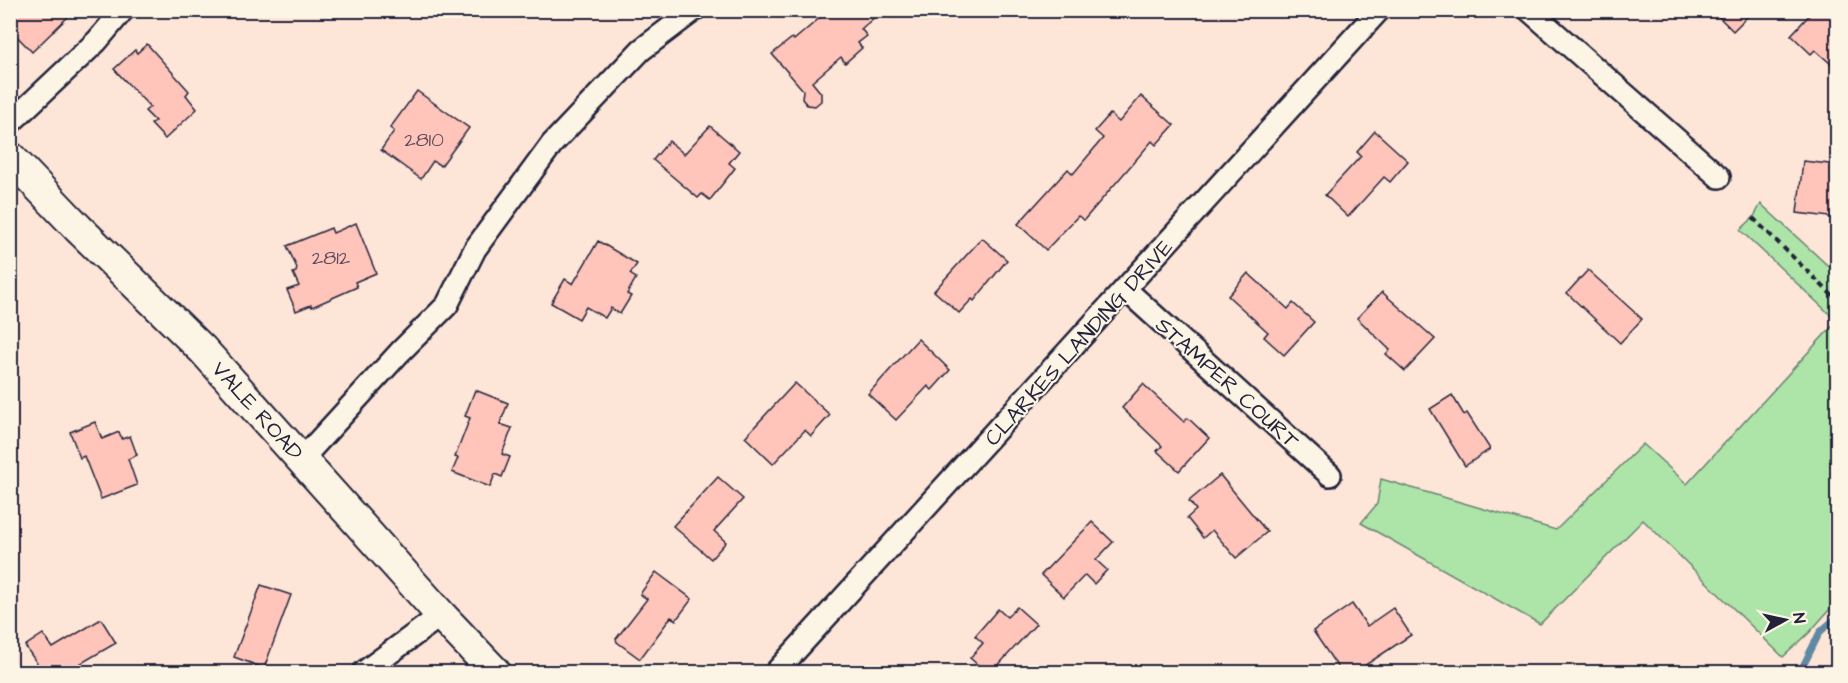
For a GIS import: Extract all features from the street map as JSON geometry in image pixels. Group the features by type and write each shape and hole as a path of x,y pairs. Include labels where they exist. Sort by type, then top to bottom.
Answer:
{"main road":[{"name":"VALE ROAD","path":"10,157 78,228 203,350 495,672"}],"street":[{"path":"10,123 98,41 123,10"},
{"path":"302,459 447,304 475,249 552,144 641,50 694,10"},
{"name":"CLARKES LANDING DRIVE","path":"776,672 1379,10"},
{"path":"1529,10 1719,177"},
{"name":"STAMPER COURT","path":"1125,289 1330,475"},
{"path":"364,672 441,615"}],"path":[{"path":"1753,218 1838,301"}],"green space":[{"path":"1761,204 1838,275 1837,601 1809,633 1783,657 1643,520 1540,624 1361,523 1377,504 1381,479 1556,530 1643,444 1687,484 1837,321 1740,230 1753,218"}],"building":[{"path":"22,10 75,10 32,52 10,29 10,22"},
{"path":"829,10 883,10 861,29 867,36 858,43 862,48 845,63 841,57 812,82 821,93 821,101 815,106 807,105 802,99 803,90 772,54 792,38 794,40"},
{"path":"1712,10 1754,10 1733,31"},
{"path":"1814,10 1829,10 1838,18 1838,70 1815,50 1811,54 1791,35"},
{"path":"147,44 189,91 186,95 197,109 165,139 151,124 155,121 145,111 150,107 114,69 135,50 137,53"},
{"path":"417,91 469,128 441,166 433,161 421,179 381,150 394,131 390,128"},
{"path":"1141,96 1174,125 1156,145 1152,141 1084,220 1078,216 1046,250 1018,224 1068,169 1073,174 1103,138 1095,131 1110,114 1119,122"},
{"path":"710,126 739,151 729,163 735,168 710,200 702,194 698,198 653,160 669,141 684,154"},
{"path":"1375,131 1408,161 1390,182 1384,177 1348,217 1325,195 1361,156 1357,152"},
{"path":"1803,161 1838,165 1838,218 1797,213"},
{"path":"356,223 376,273 355,282 357,287 312,307 311,305 296,311 287,290 299,286 293,273 297,268 287,246 331,228 333,233"},
{"path":"982,238 1007,260 974,301 972,299 959,313 934,291"},
{"path":"598,241 637,264 630,274 636,278 627,294 631,296 620,314 611,308 605,318 586,307 579,319 551,303 565,279 573,284"},
{"path":"1588,270 1642,319 1620,343 1567,293"},
{"path":"1248,273 1288,309 1293,303 1314,322 1284,355 1264,337 1268,332 1228,296"},
{"path":"1382,292 1435,339 1405,371 1386,354 1390,350 1357,318"},
{"path":"918,339 950,370 932,390 928,386 896,420 868,394"},
{"path":"795,383 830,415 811,436 805,430 773,464 745,437"},
{"path":"1143,384 1184,422 1188,418 1209,438 1179,471 1157,451 1162,446 1122,408"},
{"path":"475,390 508,403 500,424 512,428 502,454 510,457 502,477 495,474 490,487 452,472 458,458 455,457 470,418 465,416"},
{"path":"1452,395 1464,415 1467,413 1490,449 1465,466 1430,409"},
{"path":"95,422 102,439 119,432 122,439 130,436 137,455 128,459 137,485 101,499 84,456 80,458 70,432"},
{"path":"1220,475 1267,532 1236,558 1212,530 1203,538 1187,518 1196,510 1189,501"},
{"path":"718,477 743,499 714,531 726,542 711,559 673,526"},
{"path":"1092,522 1113,542 1096,560 1107,570 1094,584 1085,575 1064,597 1041,575"},
{"path":"656,572 692,599 676,620 671,617 640,659 616,639 647,599 640,594"},
{"path":"261,585 291,595 264,668 234,657"},
{"path":"1352,604 1367,626 1393,608 1411,635 1355,672 1341,672 1313,631"},
{"path":"1017,607 1036,624 992,672 986,672 970,658 983,643 975,636 998,609 1007,617"},
{"path":"101,619 116,643 66,672 43,672 25,646 43,634 53,648"}],"waterway":[{"path":"1800,672 1820,632 1838,616"}]}
